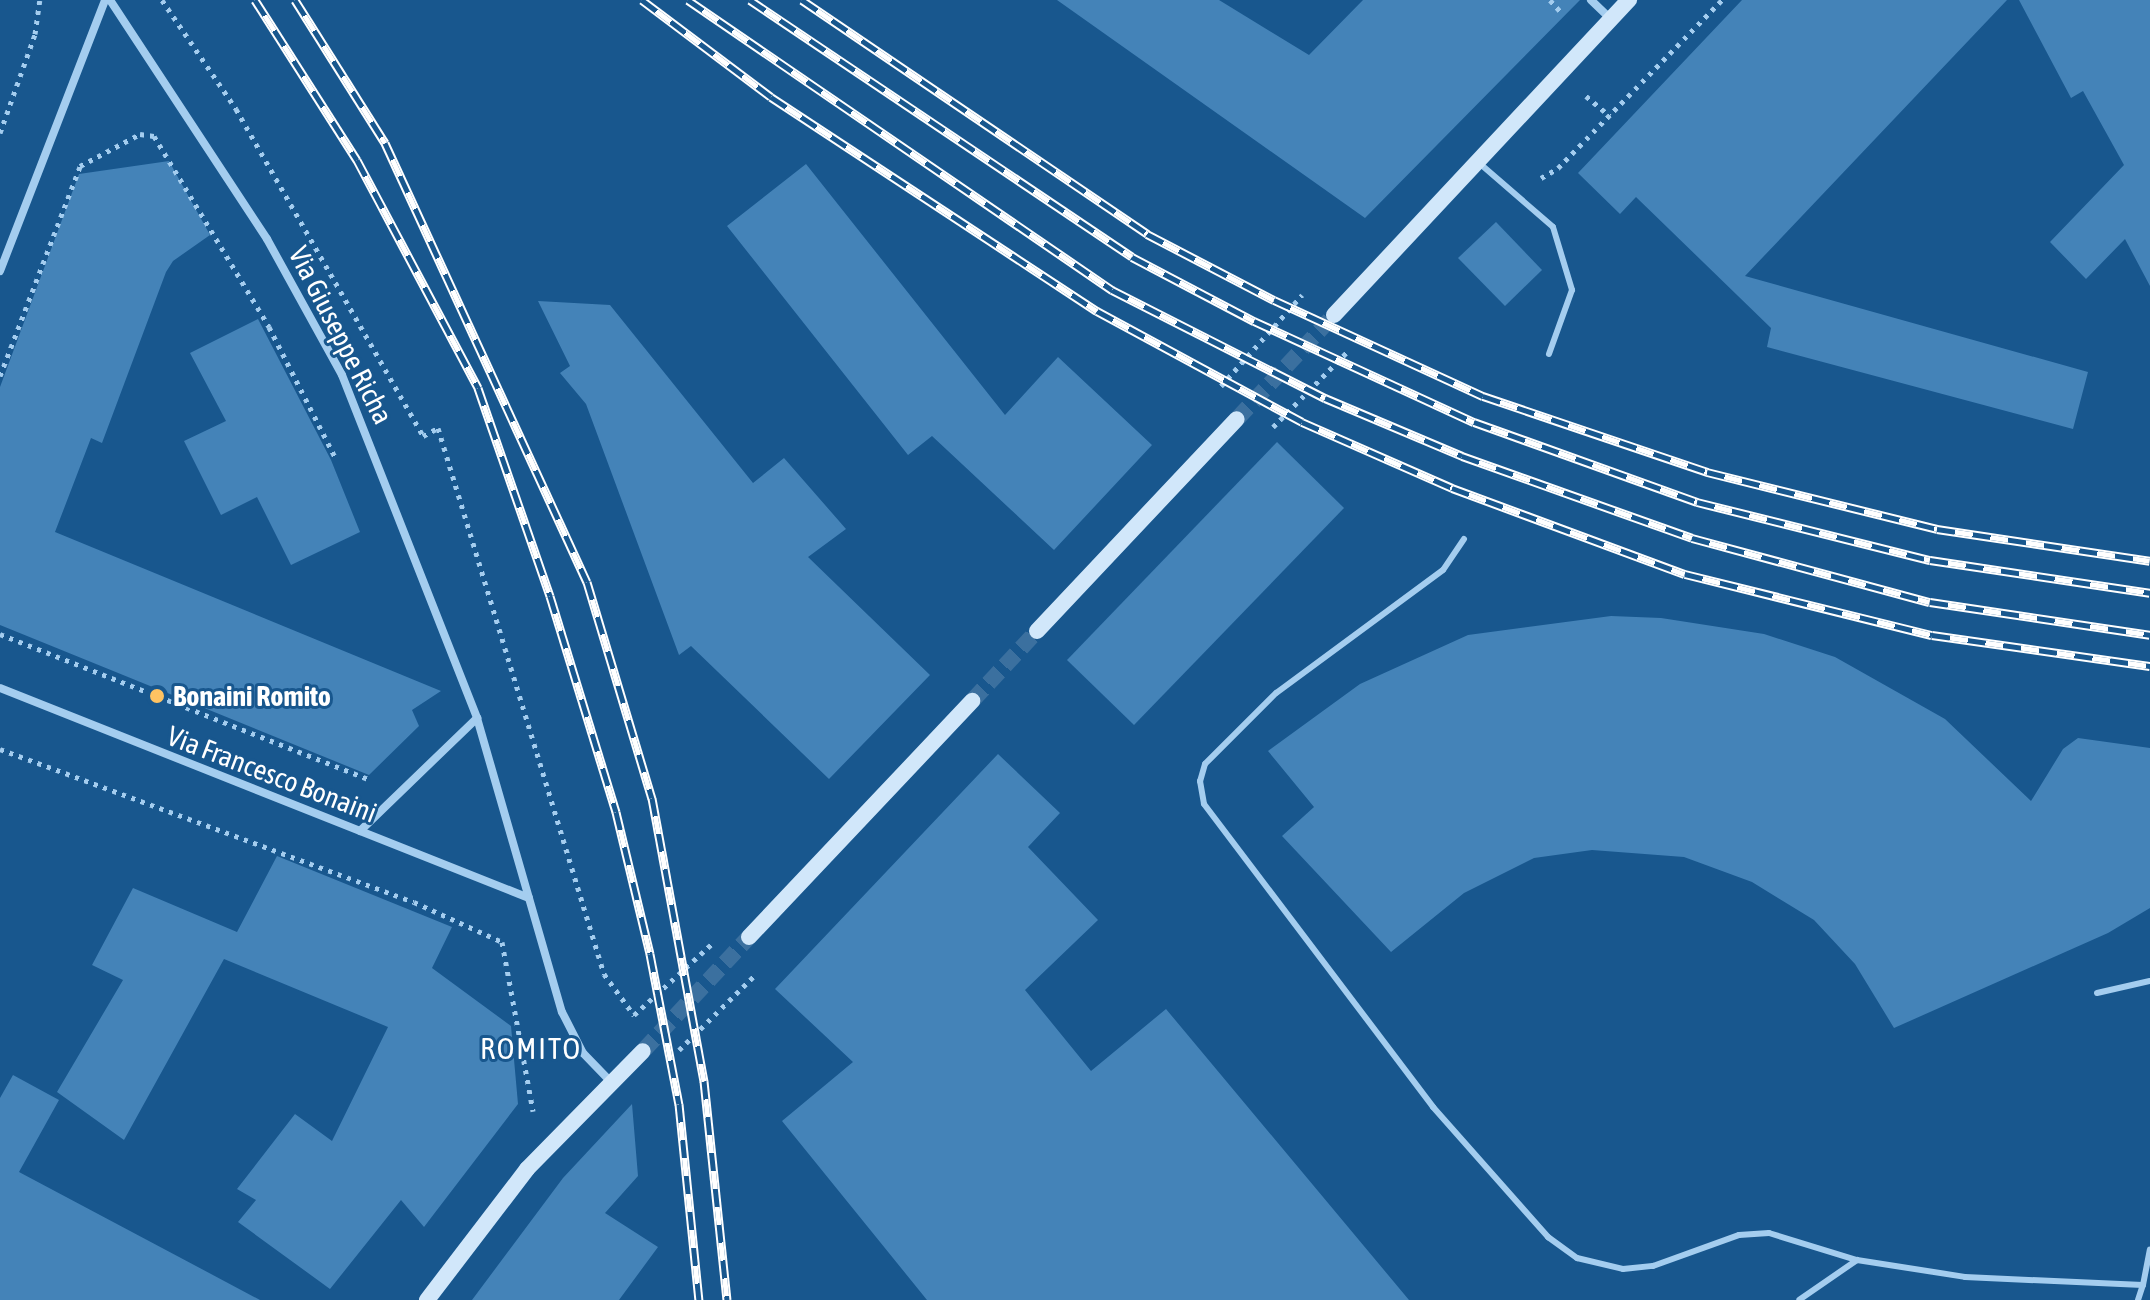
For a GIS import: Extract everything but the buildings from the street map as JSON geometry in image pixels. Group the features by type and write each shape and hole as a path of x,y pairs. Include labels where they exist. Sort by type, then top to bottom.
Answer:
{"street":[{"path":"0,271 108,0"},
{"name":"Via Giuseppe Richa","path":"108,0 267,239 342,375 396,500 477,718 567,1021 583,1053 612,1083"},
{"path":"1591,0 1611,20"},
{"path":"1334,315 1629,0"},
{"path":"1037,631 1237,419"},
{"name":"Via Francesco Bonaini","path":"0,688 529,898"},
{"path":"749,937 972,701"},
{"path":"360,831 477,718"},
{"path":"427,1300 527,1169 643,1051"}],"lane":[{"path":"1478,162 1553,227 1572,290 1549,354"},
{"path":"1464,539 1443,570 1276,693 1205,764 1200,781 1204,804 1433,1107 1548,1237 1577,1258 1623,1269 1653,1266 1739,1235 1769,1233 1857,1260 1965,1277 2143,1285"},
{"path":"2097,993 2150,981"},
{"path":"2138,1300 2150,1250"},
{"path":"1799,1300 1857,1260"}],"path":[{"path":"0,133 35,34 40,0"},
{"path":"1515,194 1558,168 1722,0"},
{"path":"0,376 80,166 140,134 154,136 269,327 341,471"},
{"path":"1267,434 1355,344"},
{"path":"0,634 375,781"},
{"path":"0,749 414,902 502,942 534,1118"},
{"path":"552,795 604,974 634,1015 723,934"},
{"path":"675,1054 761,968"}],"tunnel":[{"path":"1237,419 1334,315"},
{"path":"972,701 1037,631"},
{"path":"643,1051 749,937"}],"railway":[{"path":"255,0 357,160 478,388 550,596 616,812 650,954 679,1104 699,1300"},
{"path":"295,0 385,143 587,582 652,798 704,1081 727,1300"},
{"path":"642,0 771,97 1097,311 1302,422 1452,488 1685,574 1932,635 2150,666"},
{"path":"688,0 1112,290 1325,398 1462,456 1692,538 1930,602 2150,635"},
{"path":"750,0 1132,257 1254,321 1474,422 1697,502 1930,560 2150,593"},
{"path":"802,0 1147,234 1274,300 1483,396 1707,472 1937,529 2150,561"}],"place":[{"name":"Bonaini Romito","path":"157,696"}],"district":[{"name":"ROMITO","path":"531,1048"}]}
